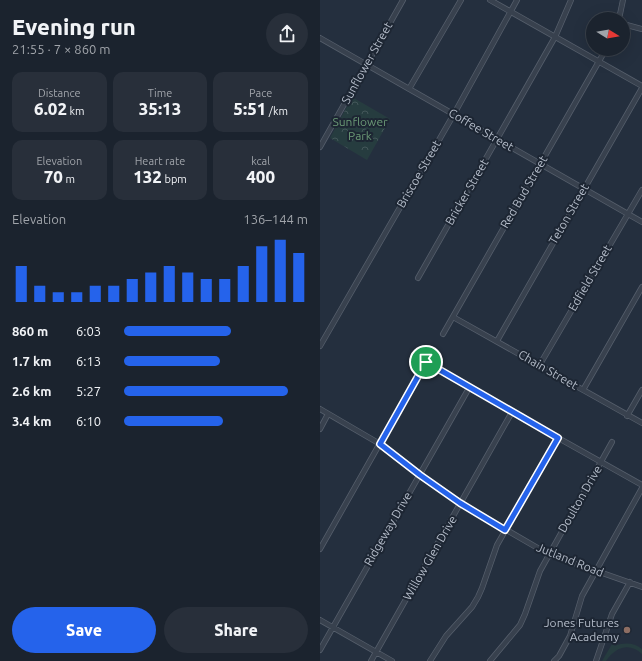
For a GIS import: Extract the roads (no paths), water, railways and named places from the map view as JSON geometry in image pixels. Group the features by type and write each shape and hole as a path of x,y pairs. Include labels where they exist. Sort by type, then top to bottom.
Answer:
{"street":[{"name":"Sunflower Street","path":"320,147 403,0"},
{"path":"409,89 461,0"},
{"path":"490,0 642,87"},
{"name":"Briscoe Street","path":"320,346 454,114 512,12 517,0"},
{"name":"Bricker Street","path":"418,278 555,37 571,0"},
{"path":"620,12 623,0"},
{"path":"630,26 642,29"},
{"name":"Coffee Street","path":"320,38 642,222"},
{"name":"Red Bud Street","path":"443,334 602,56"},
{"name":"Teton Street","path":"497,341 642,87"},
{"name":"Edfield Street","path":"539,366 642,190"},
{"path":"583,390 642,287"},
{"name":"Chain Street","path":"454,317 642,424"},
{"path":"320,549 426,362 642,487 582,596 570,636 559,656 554,661"},
{"name":"Ridgeway Drive","path":"320,650 469,388"},
{"path":"627,416 642,390"},
{"name":"Jutland Road","path":"320,409 380,444 420,475 460,503 548,554 642,587"},
{"name":"Willow Glen Drive","path":"371,661 512,412"},
{"path":"320,429 328,414"},
{"path":"430,661 446,636 472,607 478,597 487,577 497,545 558,438"},
{"name":"Doulton Drive","path":"490,661 520,625 526,614 540,571 548,554 612,442"},
{"path":"596,661 612,614 630,582"},
{"path":"320,620 392,661"}],"place":[{"name":"Jones Futures Academy","path":"627,630"}],"park label":[{"name":"Sunflower Park","path":"360,129"}]}
